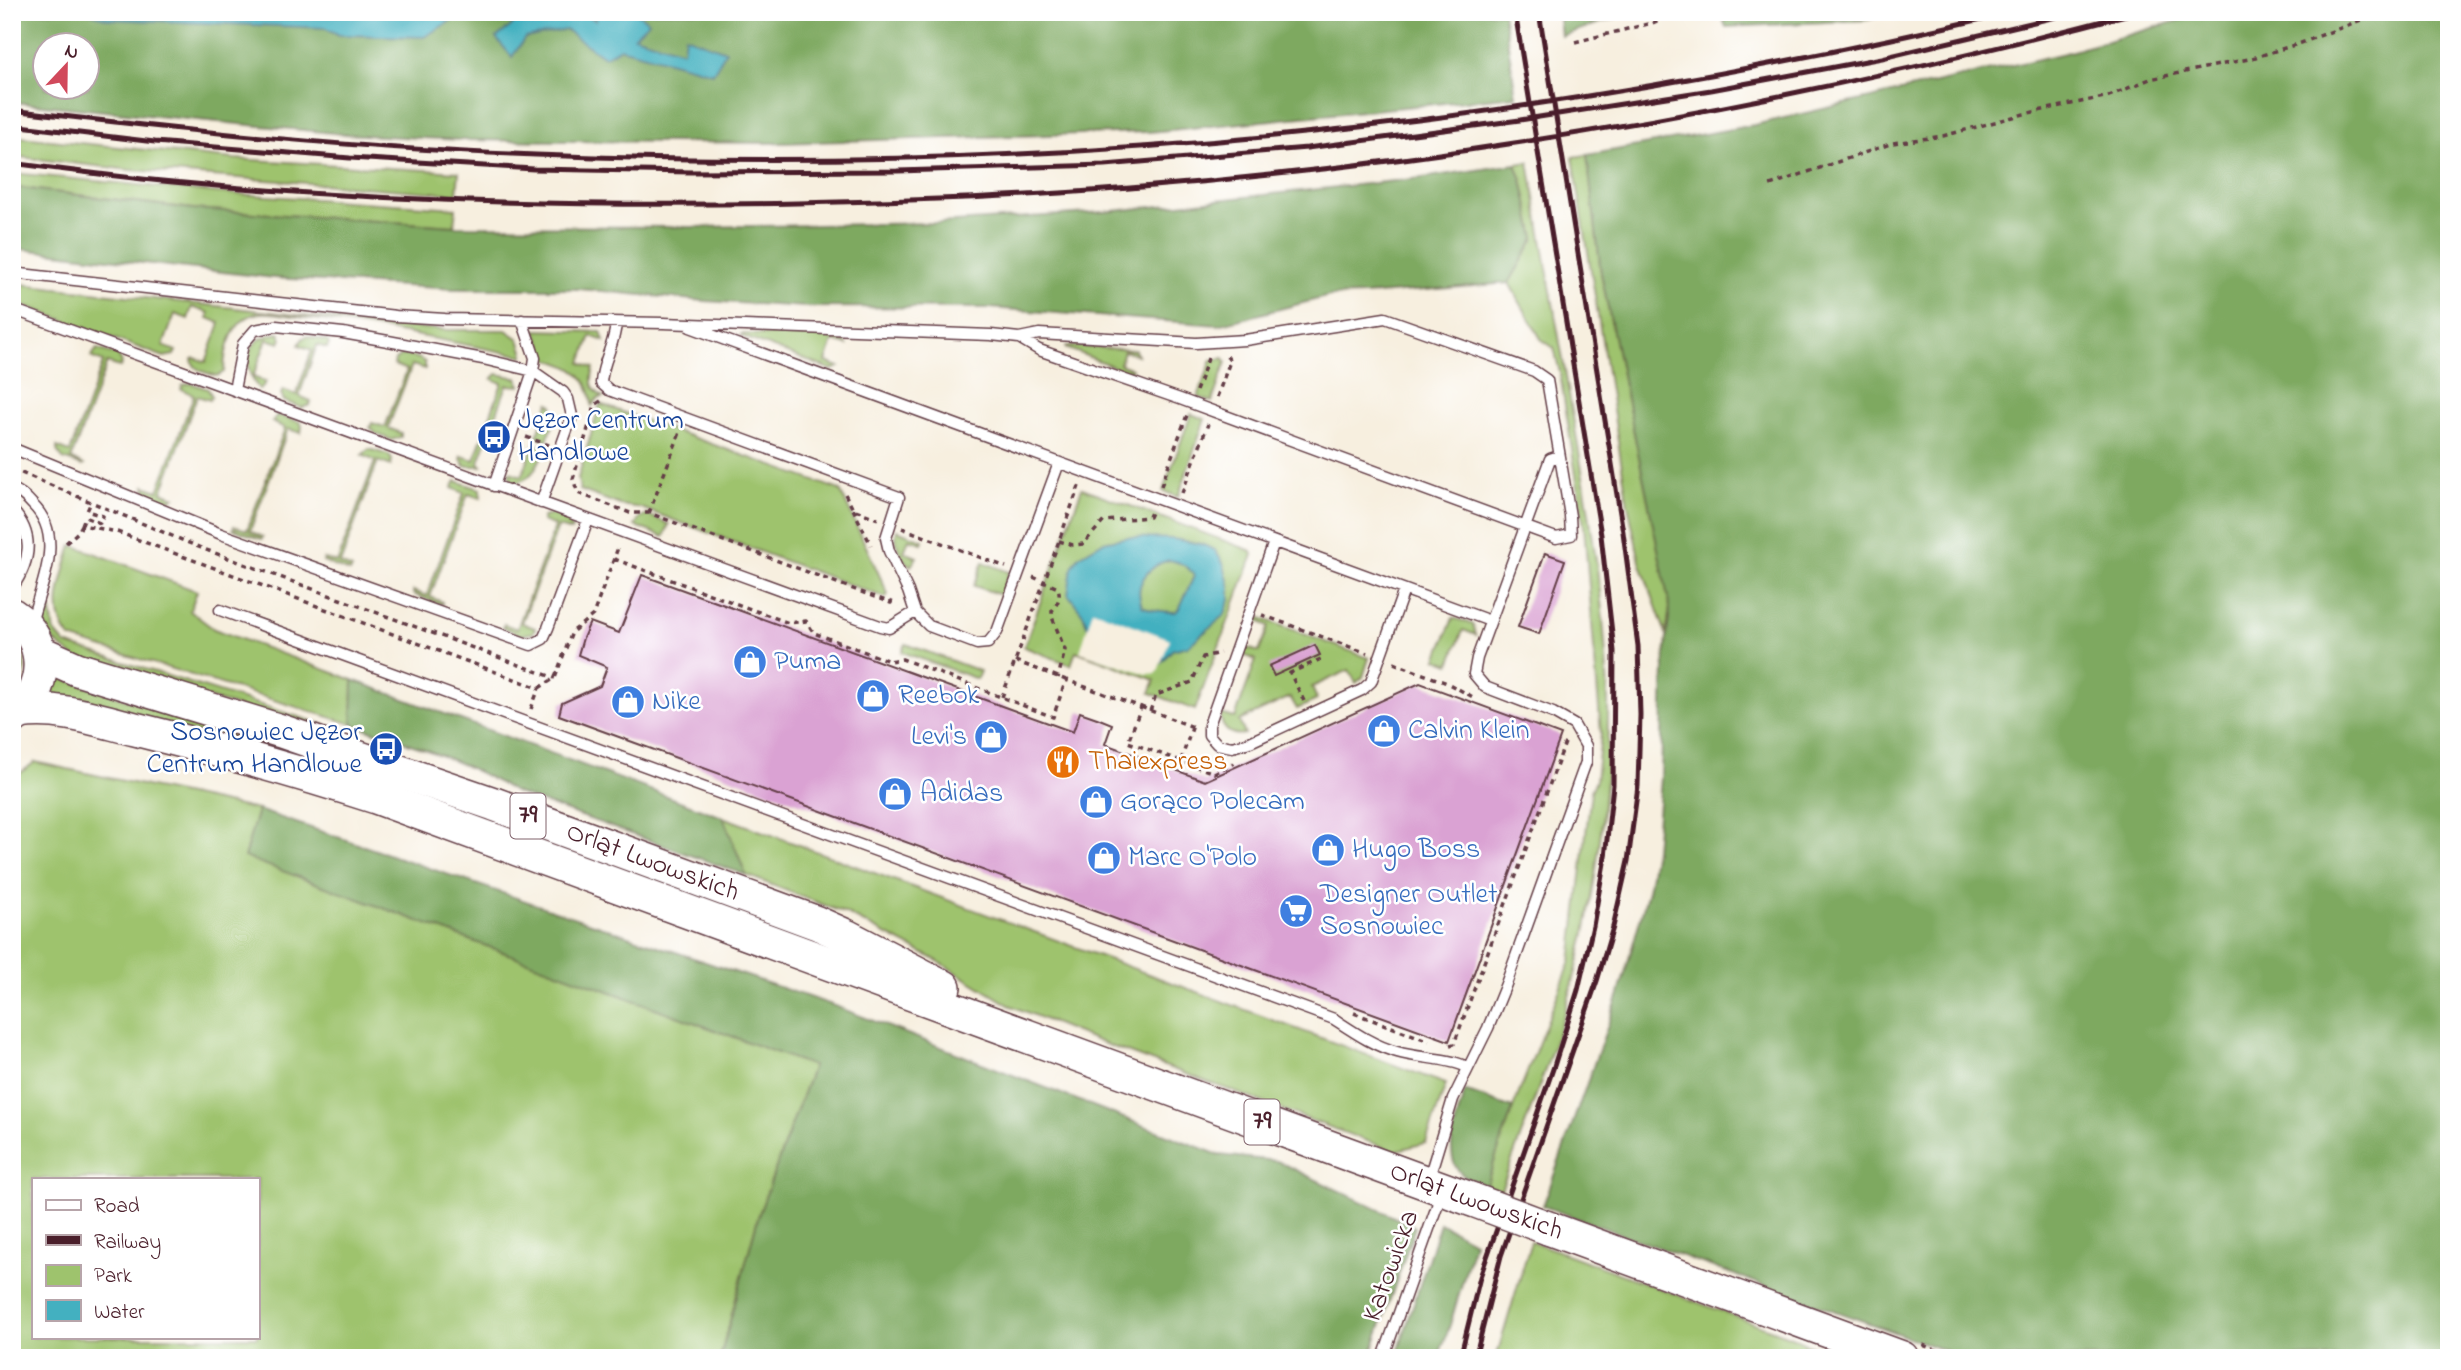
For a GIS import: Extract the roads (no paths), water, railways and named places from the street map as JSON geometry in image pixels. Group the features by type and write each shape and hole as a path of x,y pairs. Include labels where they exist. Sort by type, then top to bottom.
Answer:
{"main road":[{"name":"79","path":"16,715 32,698 39,680 27,633"},
{"name":"Orląt Lwowskich","path":"27,633 77,669 456,790 817,923 1051,1044"},
{"name":"Orląt Lwowskich","path":"16,715 60,711 201,745 304,774 388,802 1902,1358"}],"lane":[{"path":"12,273 396,316 979,334 1019,338 1039,334 1196,343 1245,340 1385,318 1534,371 1547,380 1571,535 1556,538 1039,349 1019,338"},
{"path":"12,309 880,626 889,628 915,612"},
{"path":"494,486 533,371 535,358 522,320"},
{"path":"616,323 615,336 601,375 601,383 609,390 899,497 887,538 889,551 908,590 915,612 929,626 977,644 988,643 997,632 1059,463"},
{"path":"681,324 1059,463 1155,504 1177,506 1490,621 1550,459 1559,456"},
{"path":"234,390 243,344 255,330 276,326 343,333 533,371 563,392 568,399 572,416 541,503"},
{"path":"12,448 221,534 531,645 543,639 588,520"},
{"path":"12,489 20,492 41,513 50,536 49,563 27,633"},
{"path":"12,510 26,526 28,541 23,569 12,588"},
{"path":"1274,542 1209,725 1209,735 1217,744 1232,747 1250,742 1362,690 1371,681 1404,590"},
{"path":"219,610 1321,1014 1371,1042 1397,1052 1456,1062 1467,1067"},
{"name":"Katowicka","path":"1383,1358 1447,1191 1453,1099 1489,1028 1586,762 1586,746 1574,725 1553,713 1485,687 1474,674 1490,621"}],"water":[{"path":"85,12 466,12 424,37 339,35 326,28 109,19"},
{"path":"516,12 582,12 595,20 596,12 636,12 649,22 634,36 683,51 685,36 726,51 713,73 620,48 604,57 566,30 525,38 512,57 496,38 515,23"},
{"path":"1128,537 1173,539 1201,544 1215,550 1223,563 1230,587 1230,599 1224,616 1188,646 1172,650 1155,669 1088,628 1083,614 1068,594 1072,567 1079,556 1103,542","holes":["1169,560 1187,567 1194,576 1180,607 1176,612 1171,612 1142,606 1139,590 1144,577 1149,571"]}],"railway":[{"path":"1460,1358 1480,1277 1578,990 1605,857 1613,785 1614,651 1601,535 1515,12"},
{"path":"1475,1358 1501,1256 1597,981 1613,927 1628,861 1638,786 1638,646 1623,532 1539,12"},
{"path":"12,110 274,138 470,152 731,159 1023,154 1217,141 1490,111 1752,67 2012,12"},
{"path":"12,125 155,142 350,158 534,169 691,172 897,171 1105,165 1307,148 1520,120 1711,90 1882,58 2077,12"},
{"path":"12,163 251,189 485,202 797,203 1089,191 1258,176 1385,161 1638,123 1888,73 2137,12"}],"place":[{"name":"Jęzor Centrum Handlowe","path":"494,437"},
{"name":"Puma","path":"750,662"},
{"name":"Reebok","path":"873,696"},
{"name":"Nike","path":"628,702"},
{"name":"Calvin Klein","path":"1384,731"},
{"name":"Levi's","path":"991,737"},
{"name":"Sosnowiec Jęzor Centrum Handlowe","path":"386,749"},
{"name":"Thaiexpress","path":"1063,762"},
{"name":"Adidas","path":"895,794"},
{"name":"Gorąco Polecam","path":"1096,802"},
{"name":"Hugo Boss","path":"1328,850"},
{"name":"Marc O'Polo","path":"1104,858"},
{"name":"Designer Outlet Sosnowiec","path":"1296,911"}]}
